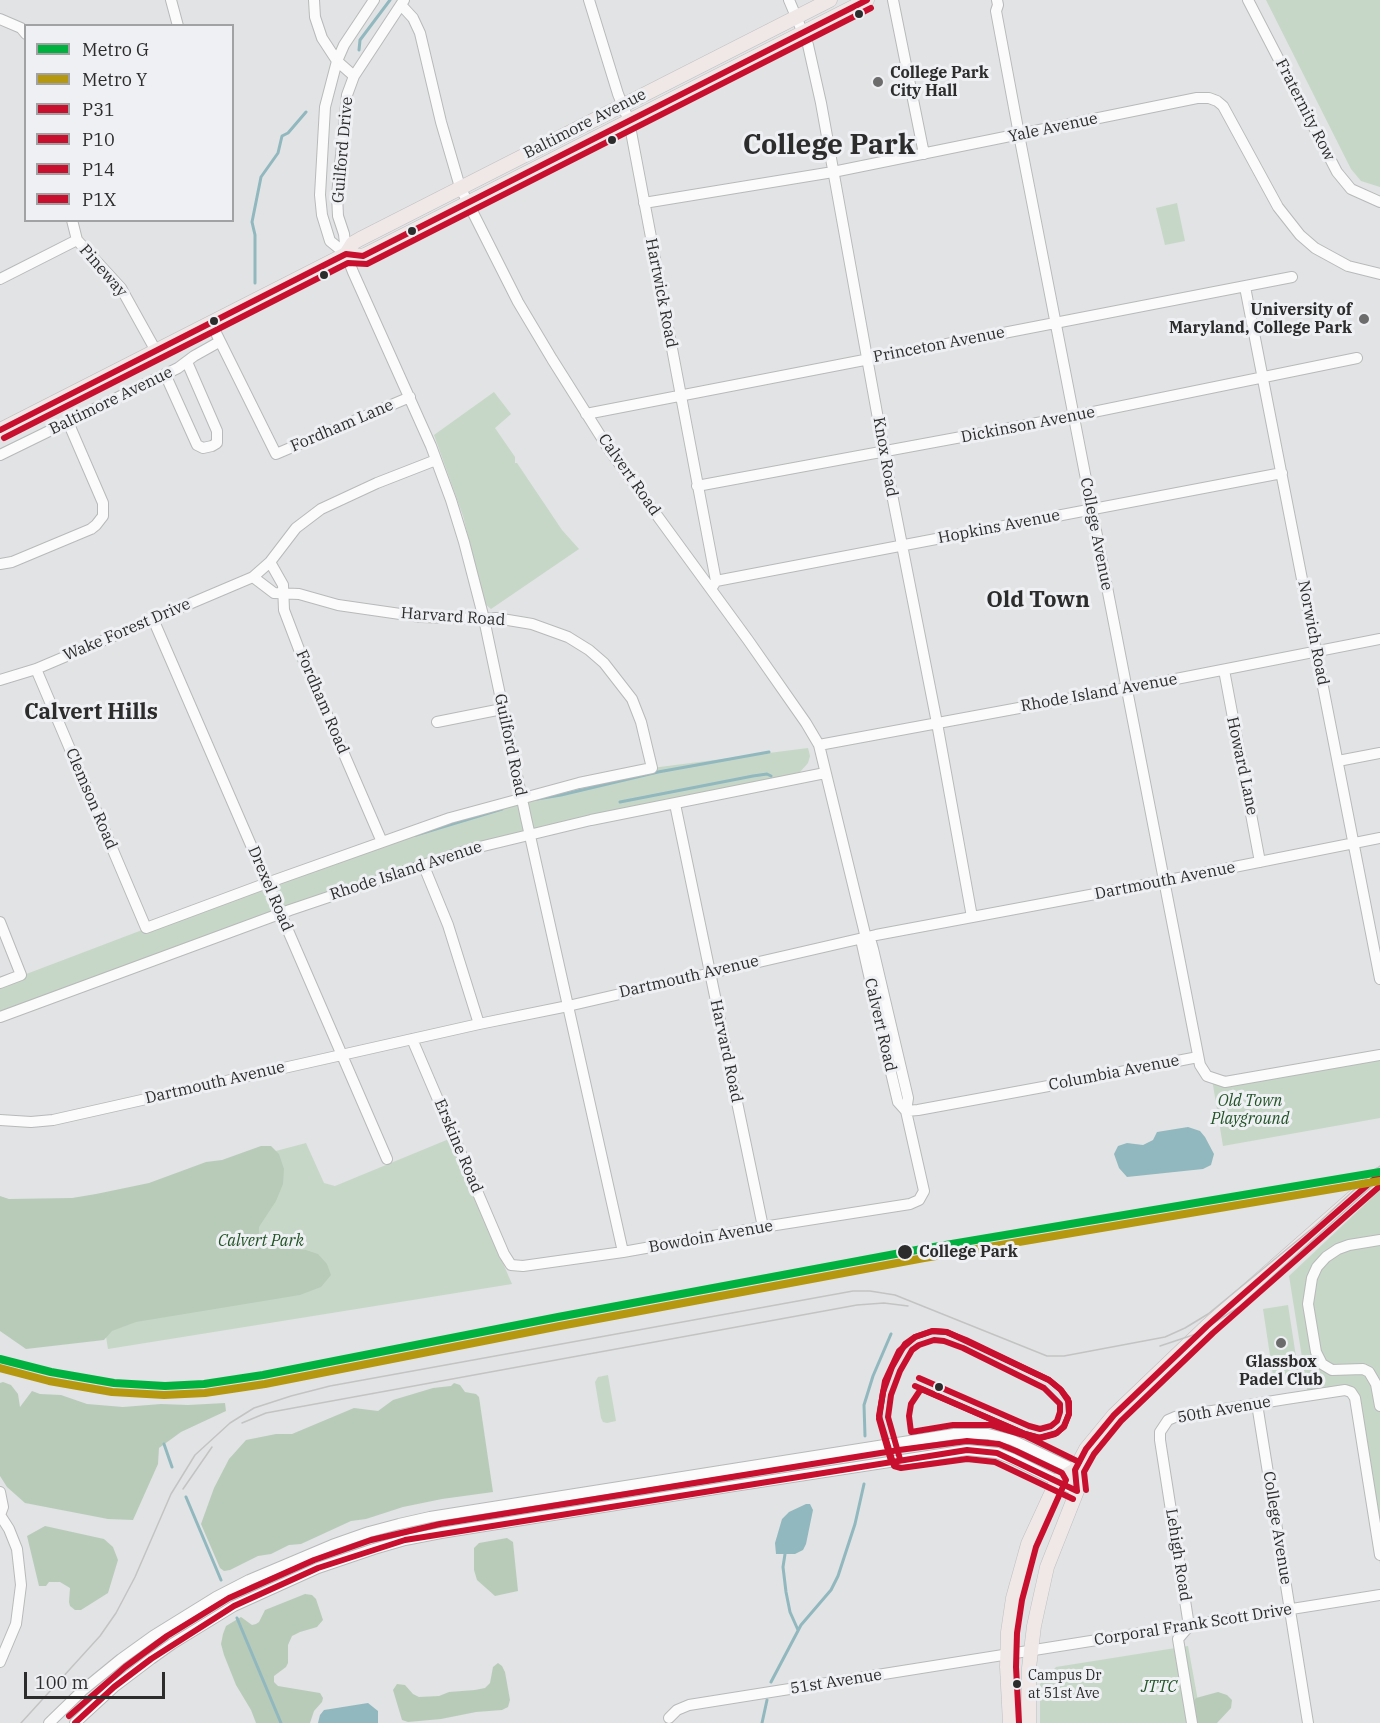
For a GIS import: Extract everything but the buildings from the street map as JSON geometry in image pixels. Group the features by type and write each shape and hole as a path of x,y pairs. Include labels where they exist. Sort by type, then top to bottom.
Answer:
{"main road":[{"name":"Baltimore Avenue","path":"346,254 356,241 830,0"},
{"name":"Baltimore Avenue","path":"0,430 346,254 363,255 867,0"},
{"path":"1029,1723 1031,1651 1038,1605 1047,1567 1077,1491 1075,1470 1086,1449 1114,1415 1207,1326 1380,1174"},
{"path":"1010,1723 1008,1632 1017,1579 1035,1528 1057,1480 1075,1470"},
{"path":"1007,1654 1014,1674 1019,1723"}],"street":[{"path":"171,0 177,24"},
{"path":"314,0 318,27 330,52 354,76"},
{"name":"Guilford Drive","path":"346,254 328,238 321,215 325,107 337,61 344,45 374,0"},
{"name":"Hartwick Road","path":"589,0 629,121 698,486 713,585"},
{"name":"Knox Road","path":"789,0 804,32 821,103 901,546 937,723 972,917"},
{"path":"893,0 924,154"},
{"name":"College Avenue","path":"990,0 991,6 997,6 1019,135 1198,1057"},
{"name":"Fraternity Row","path":"1248,0 1336,172 1351,189 1380,202"},
{"name":"Guilford Drive","path":"346,254 344,234 338,216 338,195 347,95 354,76 403,2"},
{"name":"Calvert Road","path":"403,2 420,33 441,122 460,187 518,302 586,414 713,585 819,745 866,938 871,942 873,949 908,1098 906,1111 924,1191 921,1197"},
{"path":"0,19 24,32"},
{"name":"Yale Avenue","path":"644,203 833,172 1197,98 1213,99 1223,106 1278,207 1300,235 1315,248 1348,266 1380,274"},
{"name":"Pineway","path":"72,222 77,240 121,288 156,351"},
{"path":"0,279 77,240"},
{"name":"Guilford Road","path":"346,254 410,397 436,460 461,531 484,619 623,1252"},
{"name":"Princeton Avenue","path":"586,414 1292,277"},
{"name":"Norwich Road","path":"1245,287 1380,979"},
{"name":"Fordham Lane","path":"211,323 276,454 410,397"},
{"name":"Baltimore Avenue","path":"0,455 165,375 219,342"},
{"name":"Dickinson Avenue","path":"698,486 1074,416 1357,358"},
{"path":"165,375 198,446 203,448 212,446 216,443 217,431 188,362"},
{"path":"0,564 12,562 91,529 103,516 104,510 100,494 68,422"},
{"path":"253,577 274,593 283,594 283,585 270,562 296,528 321,509 377,483 436,460"},
{"name":"Hopkins Avenue","path":"713,585 901,546 1282,473"},
{"name":"Wake Forest Drive","path":"0,680 36,669 253,577 270,562"},
{"name":"Harvard Road","path":"283,594 299,594 338,605 384,613 421,617 496,618 550,630 578,643 604,663 625,689 641,722 652,768"},
{"name":"Fordham Road","path":"283,594 284,610 300,652 382,842"},
{"name":"Drexel Road","path":"153,619 387,1159"},
{"name":"Rhode Island Avenue","path":"819,745 1317,653 1380,639"},
{"name":"Clemson Road","path":"36,669 146,928"},
{"name":"Howard Lane","path":"1224,670 1260,862"},
{"path":"437,722 502,709"},
{"path":"1338,761 1380,753"},
{"name":"Rhode Island Avenue","path":"146,928 450,818 579,783 652,768"},
{"name":"Rhode Island Avenue","path":"0,1017 280,914 471,849 530,834 825,773"},
{"name":"Harvard Road","path":"675,804 763,1227"},
{"name":"Dartmouth Avenue","path":"0,1120 31,1122 53,1119 866,938 1380,838"},
{"path":"423,864 448,925 479,1024"},
{"path":"0,922 21,975 0,983"},
{"name":"Erskine Road","path":"412,1039 504,1254"},
{"name":"Columbia Avenue","path":"906,1111 1198,1057 1202,1071 1207,1076 1225,1082 1380,1055"},
{"name":"Bowdoin Avenue","path":"504,1254 511,1265 517,1266 623,1252 910,1204 921,1197"},
{"path":"1380,1240 1349,1245 1326,1257 1317,1267 1312,1278 1308,1304 1316,1352 1322,1364 1332,1370 1363,1369 1369,1372 1376,1384 1380,1406"},
{"name":"50th Avenue","path":"1161,1454 1160,1432 1168,1420 1175,1417 1345,1390 1351,1392 1355,1398 1380,1555"},
{"name":"College Avenue","path":"1257,1404 1308,1723"},
{"path":"49,1723 83,1690 121,1659 210,1600 310,1553 358,1535 399,1524 430,1517 954,1434 988,1434 1012,1440 1075,1470"},
{"path":"75,1723 114,1687 151,1659 234,1606 318,1568 405,1540 950,1451 982,1450 997,1453 1077,1491"},
{"name":"Lehigh Road","path":"1161,1454 1189,1626 1178,1639 1192,1723"},
{"path":"0,1492 3,1507 0,1515 9,1528 17,1549 21,1585 16,1624 0,1662"},
{"name":"Corporal Frank Scott Drive","path":"1007,1654 1380,1595"},
{"name":"51st Avenue","path":"669,1718 677,1710 689,1705 1007,1654"}],"green space":[{"path":"1266,0 1380,0 1380,187 1361,181 1351,169"},
{"path":"1177,203 1185,241 1165,245 1156,208"},
{"path":"494,392 511,414 495,428 515,457 515,463 562,530 579,549 491,609 485,604 463,516 434,435"},
{"path":"808,748 810,756 808,763 800,772 496,839 0,1018 0,984 266,883 450,818 652,768"},
{"name":"Old Town Playground","path":"1380,1055 1380,1118 1223,1146 1212,1079"},
{"name":"Calvert Park","path":"449,1139 512,1284 108,1349 96,1275 76,1204 306,1143 324,1183 335,1186"},
{"path":"261,1146 271,1146 279,1154 284,1169 283,1184 276,1201 259,1227 259,1236 275,1247 306,1250 318,1254 327,1264 331,1275 321,1287 300,1295 136,1322 112,1331 104,1340 26,1349 0,1331 0,1196 9,1199 72,1198 96,1194 149,1183 206,1162 222,1160"},
{"path":"1380,1190 1380,1564 1352,1393 1309,1401 1289,1276"},
{"name":"Glassbox Padel Club","path":"1288,1305 1299,1376 1274,1382 1263,1309"},
{"path":"608,1375 616,1421 607,1423 601,1418 595,1382 598,1377"},
{"path":"0,1383 11,1385 18,1394 20,1407 32,1391 40,1394 61,1395 87,1404 123,1407 225,1403 226,1411 181,1432 159,1448 158,1464 133,1520 108,1519 25,1503 7,1487 0,1476"},
{"path":"454,1383 460,1385 465,1392 476,1394 479,1397 493,1492 442,1499 351,1521 301,1544 289,1545 271,1554 258,1556 230,1570 224,1571 220,1568 201,1524 214,1488 229,1459 246,1440 276,1434 292,1434 354,1408 378,1411 393,1400 433,1388 451,1386"},
{"path":"45,1526 104,1539 113,1547 118,1560 108,1593 81,1610 75,1610 69,1602 70,1588 60,1582 49,1582 46,1586 39,1586 27,1536"},
{"path":"507,1538 513,1542 518,1591 495,1596 477,1580 474,1570 474,1548 479,1543"},
{"path":"305,1594 312,1595 316,1599 323,1620 317,1627 292,1636 288,1645 288,1663 274,1676 274,1682 278,1686 320,1693 323,1698 322,1702 314,1711 310,1723 256,1723 236,1685 224,1655 221,1644 226,1626 241,1617 252,1625 256,1624 265,1610"},
{"name":"JTTC","path":"1188,1646 1202,1723 1040,1723 1040,1684 1056,1667"},
{"path":"498,1663 505,1672 510,1700 508,1707 502,1710 476,1712 441,1719 408,1722 402,1720 393,1690 397,1684 405,1685 419,1697 485,1688 490,1683 493,1667"},
{"path":"1218,1692 1227,1695 1232,1700 1231,1708 1217,1723 1196,1723 1193,1702 1196,1698"}],"water":[{"path":"1188,1127 1200,1131 1205,1137 1214,1154 1211,1165 1203,1169 1127,1177 1119,1168 1114,1154 1118,1146 1127,1143 1143,1145 1153,1140 1157,1132"},
{"path":"810,1504 813,1510 803,1550 795,1554 776,1554 775,1543 782,1519 789,1512"},
{"path":"368,1703 378,1711 378,1723 318,1723 324,1710"}],"waterway":[{"path":"359,50 360,40 390,0"},
{"path":"255,283 255,235 252,222 261,177 278,153 282,136 288,133 306,112"},
{"path":"537,799 658,772 769,752"},
{"path":"620,802 753,776 767,774 771,776"},
{"path":"416,835 502,809"},
{"path":"865,1436 864,1405 873,1376 891,1334"},
{"path":"164,1444 172,1467"},
{"path":"771,1682 801,1625 831,1590 838,1576 855,1524 864,1484"},
{"path":"186,1497 221,1580"},
{"path":"785,1554 783,1567 786,1592 790,1612 798,1630"},
{"path":"237,1618 281,1723"},
{"path":"762,1723 767,1700"}],"tram line":[{"path":"21,1723 100,1636 116,1613 135,1577 171,1494 195,1455 230,1423 254,1408 330,1386 853,1291 895,1295 1047,1356 1064,1356 1165,1337 1208,1314 1315,1226 1380,1166"},
{"path":"1160,1346 1196,1334 1239,1307 1380,1179"},
{"path":"242,1423 266,1413 857,1305 884,1303 908,1306"},
{"path":"183,1489 212,1447"}],"metro line":[{"name":"G","path":"0,1359 51,1372 114,1383 165,1386 204,1384 263,1375 922,1249 1380,1172"},
{"name":"Y","path":"0,1368 49,1381 112,1392 164,1395 205,1393 265,1384 924,1258 1380,1181"}],"transit line":[{"name":"P1X","path":"0,430 346,254 363,256 867,0"},
{"name":"P10","path":"4,438 348,263 367,264 871,8"},
{"name":"P31","path":"1077,1491 1075,1470 1086,1449 1114,1415 1207,1326 1380,1174"},
{"name":"P10","path":"1086,1490 1084,1472 1094,1454 1121,1421 1213,1333 1380,1186"},
{"name":"P14","path":"891,1461 879,1419 883,1392 892,1367 905,1344 915,1337 932,1331 946,1332 966,1340 1049,1380 1068,1399 1069,1414 1064,1426 1057,1433 1039,1438 915,1386"},
{"name":"P10","path":"1073,1499 995,1462 967,1459 901,1468 894,1466 879,1416 885,1381 899,1351 915,1337 933,1331 947,1332 1049,1380 1061,1390 1069,1402 1069,1414 1064,1427 1055,1434 1040,1438 1025,1434 921,1389 911,1404 909,1416 911,1432 953,1425 990,1425 1026,1436 1079,1462"},
{"name":"P31","path":"900,1459 888,1417 891,1395 900,1371 912,1350 934,1340 963,1348 1044,1388 1060,1404 1060,1412 1057,1421 1051,1426 1040,1429 919,1378"},
{"name":"P14","path":"69,1716 125,1667 167,1636 229,1598 314,1560 371,1540 440,1524 967,1441 999,1444 1062,1473 1066,1480 1036,1547 1022,1600 1017,1633 1016,1667 1019,1723"},
{"name":"P31","path":"75,1723 114,1687 151,1659 234,1606 318,1568 405,1540 967,1450 997,1453 1077,1491"}],"place":[{"name":"College Park City Hall","path":"878,82"},
{"name":"University of Maryland, College Park","path":"1364,319"},
{"name":"College Park","path":"905,1252"},
{"name":"Glassbox Padel Club","path":"1281,1343"},
{"name":"Campus Dr at 51st Ave","path":"1017,1684"}],"district":[{"name":"College Park","path":"829,146"},
{"name":"Old Town","path":"1038,601"},
{"name":"Calvert Hills","path":"91,713"}]}
